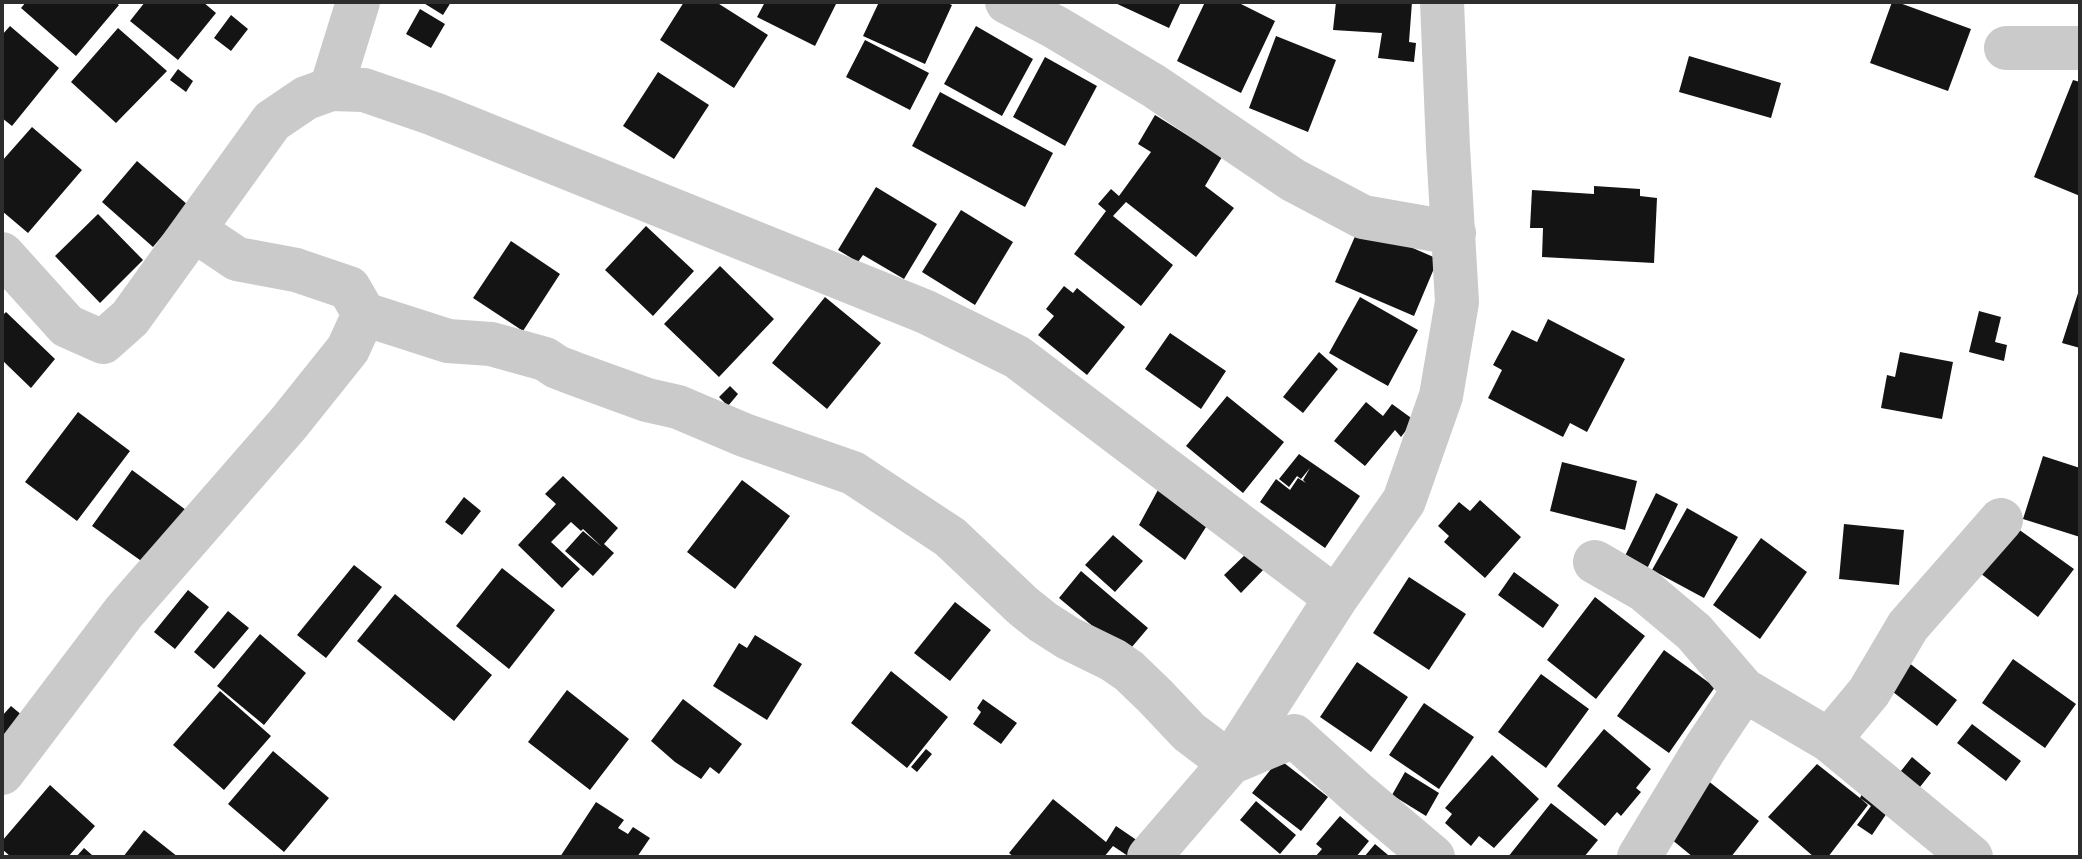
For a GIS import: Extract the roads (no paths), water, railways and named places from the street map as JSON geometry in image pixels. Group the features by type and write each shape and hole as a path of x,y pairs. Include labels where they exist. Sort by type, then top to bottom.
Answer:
{"street":[{"path":"331,89 358,2"},
{"path":"1007,2 1154,86 1293,180 1363,217 1454,233"},
{"path":"1149,857 1230,763 1336,598 1404,501 1441,396 1457,302 1442,2"},
{"path":"2006,48 2080,48"},
{"path":"2,254 67,326 103,342 130,318 272,121 306,98 331,89 364,90 434,114 926,312 1017,357 1336,598"},
{"path":"194,230 237,259 296,270 349,288 364,314 448,341 491,344 545,359 578,375 647,400 678,407 744,435 853,473 950,537 1043,622 1129,671 1189,732 1230,763"},
{"path":"2,773 124,612 288,424 348,349 364,314"},
{"path":"1829,740 1869,692 1908,626 2001,520"},
{"path":"1595,562 1644,590 1694,632 1744,690 1829,740 1971,857"},
{"path":"1639,857 1744,690"},
{"path":"1230,763 1294,736 1433,857"}]}
